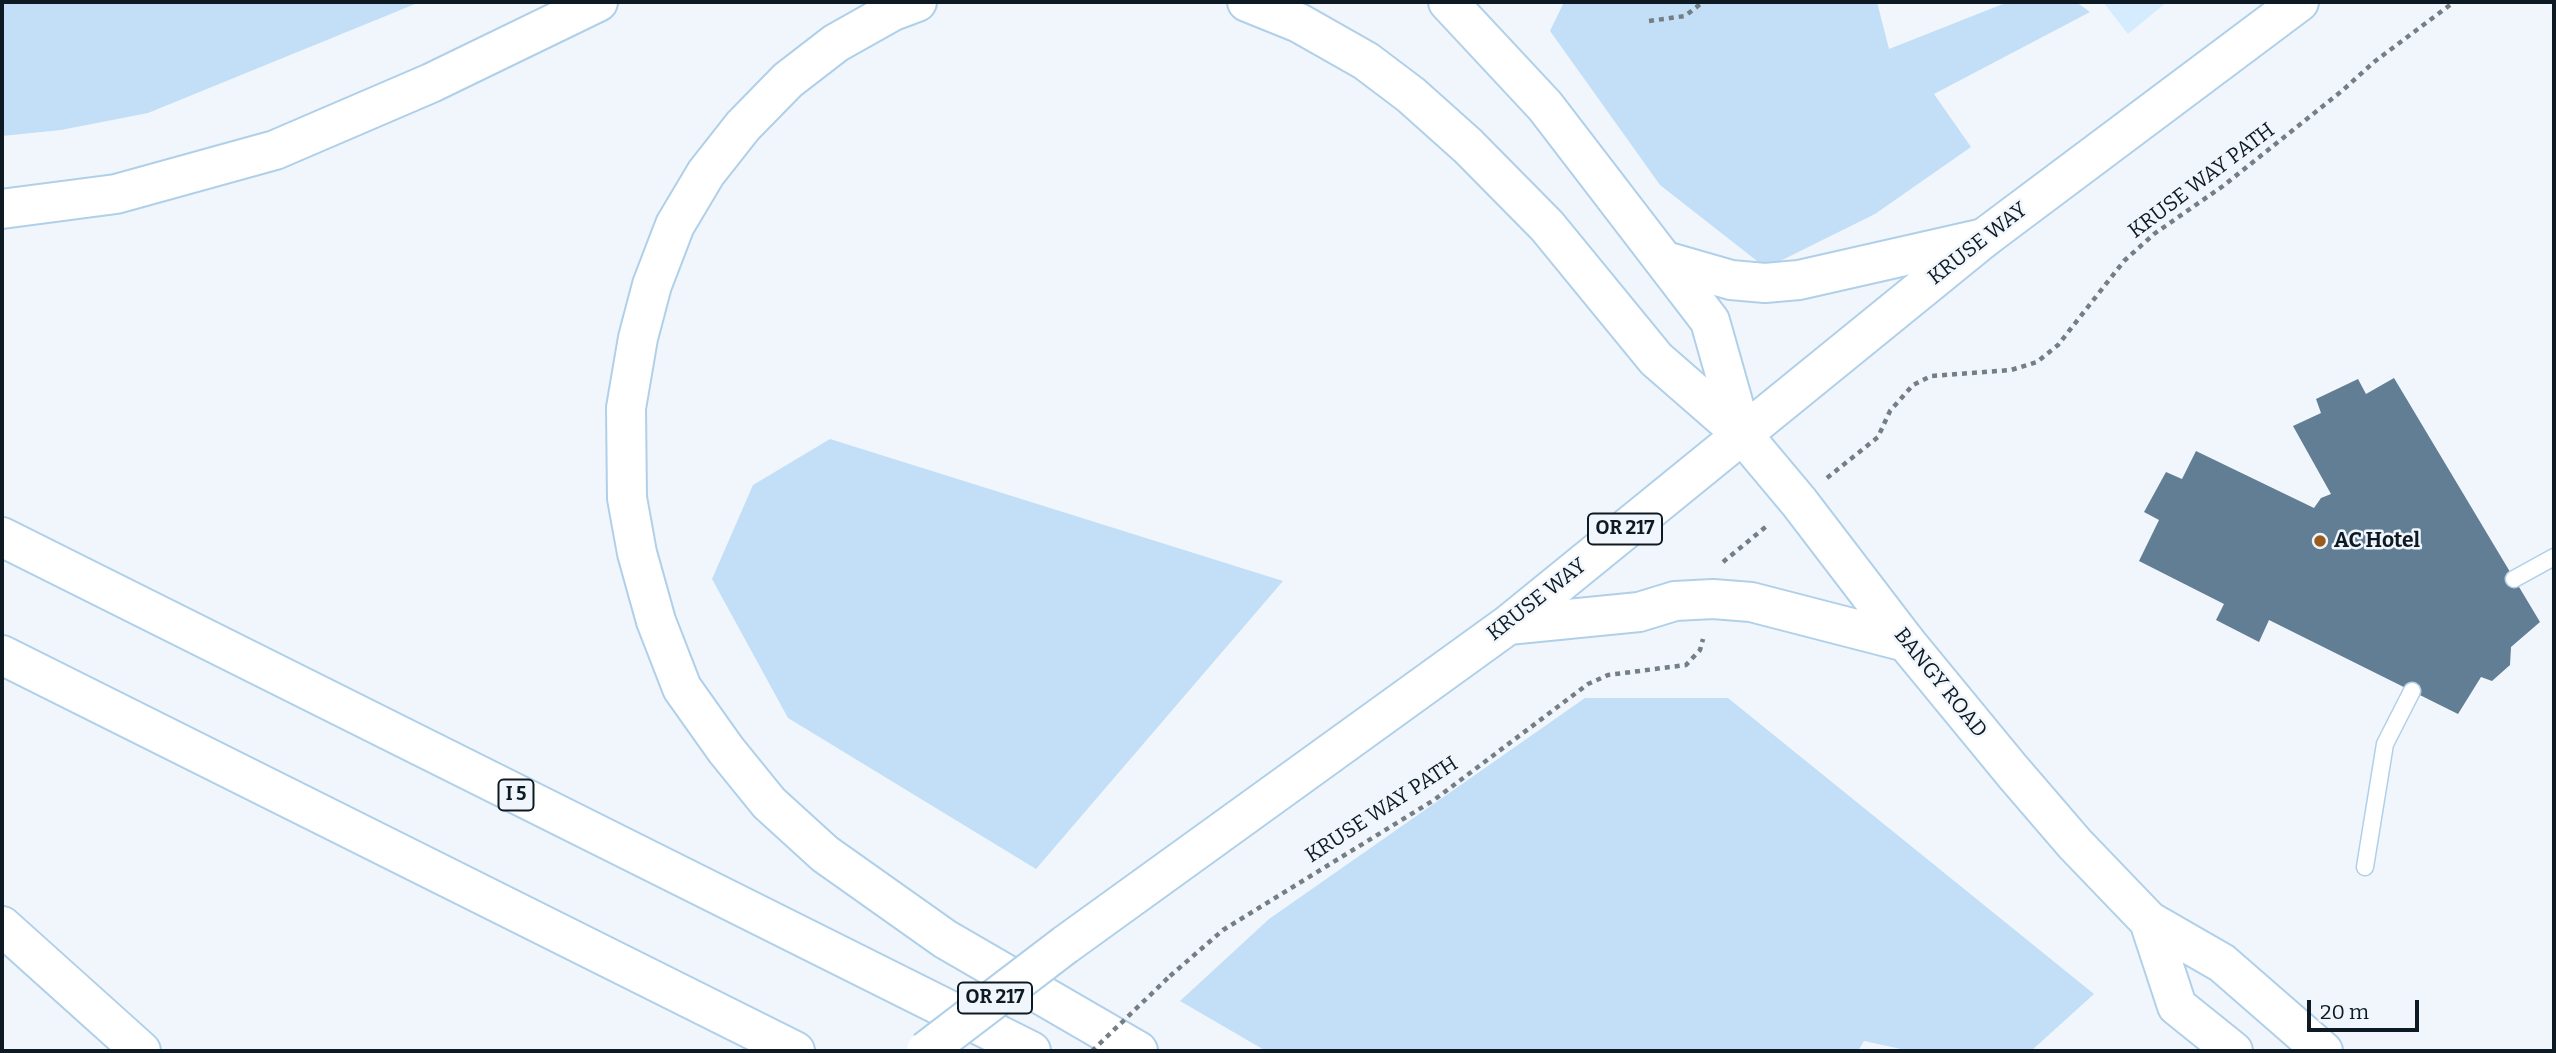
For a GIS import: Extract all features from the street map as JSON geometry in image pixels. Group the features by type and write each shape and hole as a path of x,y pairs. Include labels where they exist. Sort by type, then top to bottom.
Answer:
{"main road":[{"path":"2,209 116,194 275,150 432,83 598,2"},
{"path":"917,2 893,11 836,43 788,80 743,126 714,164 676,225 652,285 638,338 626,408 627,498 637,553 656,621 682,688 726,750 769,803 825,854 945,939 1138,1051"},
{"path":"1247,2 1299,23 1333,42 1366,61 1411,95 1468,146 1547,226 1656,359 1742,434"},
{"path":"1448,2 1545,106 1710,321 1742,434"},
{"name":"KRUSE WAY","path":"926,1051 1115,908 1508,625 1984,238 2299,2"},
{"path":"1665,261 1731,280 1765,284 1799,280 1984,238"},
{"name":"BANGY ROAD","path":"1742,434 2012,772 2149,921 2222,962 2323,1051"},
{"name":"I 5","path":"2,537 1031,1051"},
{"path":"1508,625 1639,612 1675,601 1713,599 1751,602 1906,642"},
{"path":"2,655 794,1051"},
{"name":"BANGY ROAD","path":"2149,921 2177,1006 2233,1051"},
{"path":"2,926 141,1051"}],"lane":[{"path":"2514,579 2554,557"},
{"path":"2365,867 2385,744 2412,691"}],"path":[{"path":"1649,21 1685,16 1703,2"},
{"name":"KRUSE WAY PATH","path":"1878,437 1890,411 1901,397 1913,385 1931,376 2011,370 2037,362 2058,345 2124,261 2154,234 2233,178 2374,62 2454,2"},
{"name":"KRUSE WAY PATH","path":"1093,1051 1170,976 1223,930 1434,800 1588,684 1608,675 1686,664 1700,650 1704,636"}],"shaded area":[{"path":"2,2 420,2 148,113 61,130 2,136"},
{"path":"1564,2 1877,2 1889,49 2008,2 2076,2 2090,12 1934,94 1971,147 1875,214 1766,268 1660,185 1550,31"},
{"path":"2103,2 2167,2 2128,34"},
{"path":"830,439 1283,581 1036,869 788,718 712,579 753,485"},
{"path":"1585,698 1728,698 2094,994 2031,1051 1910,1051 1864,1041 1858,1051 1266,1051 1180,1001 1269,919"}],"building":[{"name":"AC Hotel","path":"2394,378 2540,622 2511,647 2510,665 2492,681 2481,677 2458,714 2269,620 2259,642 2216,620 2224,604 2139,561 2159,520 2144,512 2166,472 2182,479 2196,451 2314,508 2321,498 2331,494 2293,426 2321,413 2316,399 2358,379 2366,394"}],"place":[{"name":"AC Hotel","path":"2320,541"}]}
